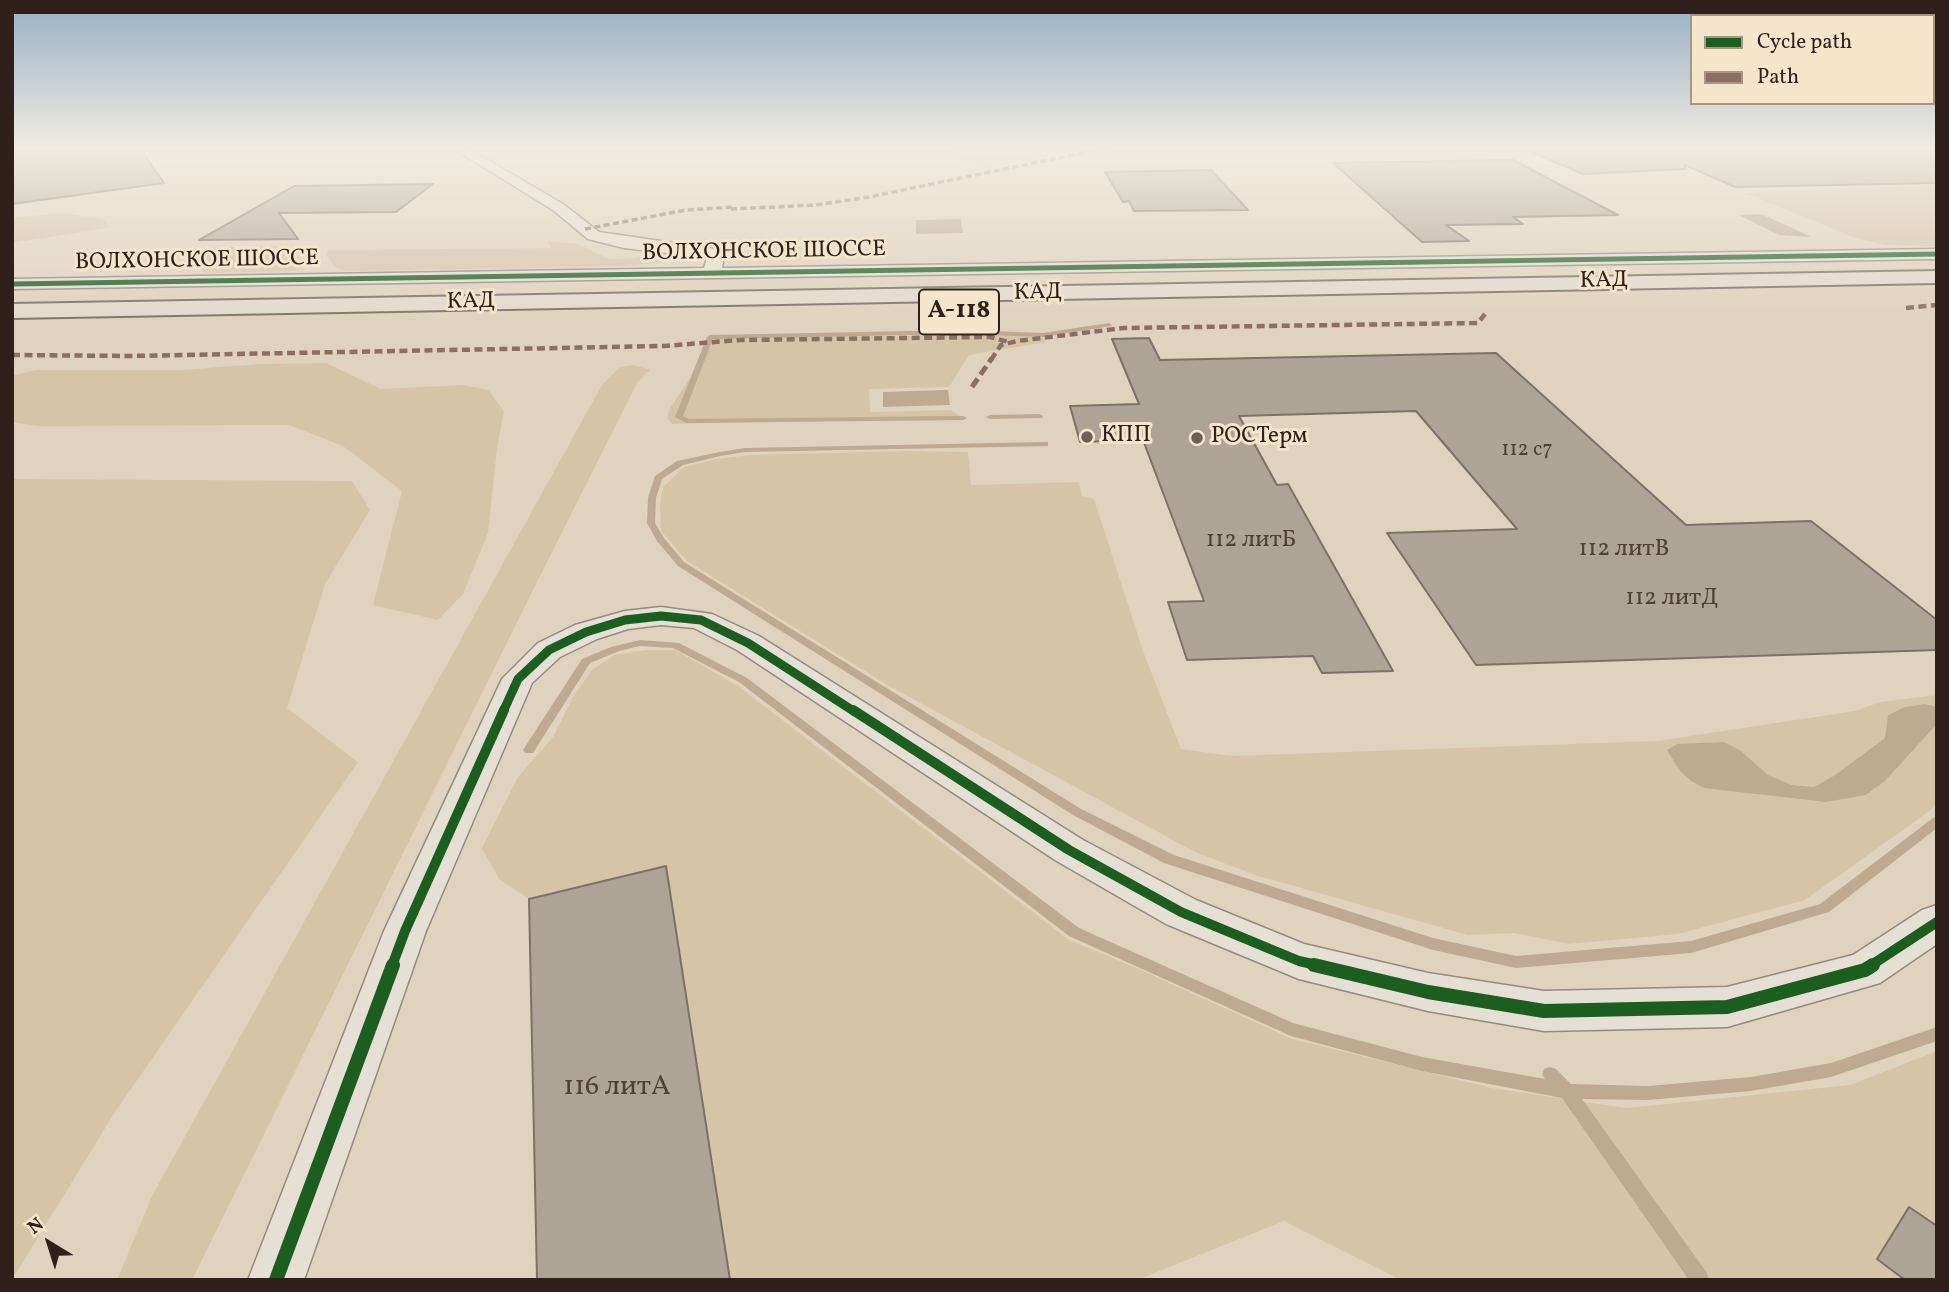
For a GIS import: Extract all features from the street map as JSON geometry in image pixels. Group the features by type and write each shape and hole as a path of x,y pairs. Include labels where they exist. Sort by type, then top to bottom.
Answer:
{"highway":[{"name":"КАД","path":"12,311 1937,276"},
{"name":"КАД","path":"12,328 1937,295"}],"street":[{"path":"557,206 594,236 624,243 716,254 712,273"},
{"name":"ВОЛХОНСКОЕ ШОССЕ","path":"12,284 1937,254"},
{"path":"276,1280 405,931 518,679 550,650 586,632 625,620 661,616 701,620 748,643 1069,850 1181,912 1299,961 1428,992 1544,1010 1727,1007 1865,970 1937,922"}],"shaded area":[{"path":"1778,206 1937,206 1937,246 1886,245 1858,239"},
{"path":"60,213 104,219 109,225 107,228 12,243 12,218"},
{"path":"1761,214 1812,237 1779,235 1739,215"},
{"path":"961,219 963,233 916,234 916,220"},
{"path":"547,241 578,244 609,259 645,255 665,259 665,262 627,266 347,271 335,267 326,254 329,250 552,248"},
{"path":"288,246 294,249 303,267 298,271 205,273 195,260 185,257 192,248"},
{"path":"1041,336 1047,342 969,355 949,387 869,389 870,412 951,410 961,417 672,424 667,418 669,410 716,338"},
{"path":"326,363 381,389 463,385 488,390 504,411 497,448 488,533 463,594 438,620 373,605 402,491 343,446 289,425 38,426 12,422 12,376 36,370 181,370 261,364"},
{"path":"634,365 650,370 637,383 192,1280 117,1280 153,1194 602,385 620,367"},
{"path":"948,390 950,405 883,407 883,392"},
{"path":"968,452 971,485 1079,482 1082,496 1094,499 1143,651 1181,749 1231,756 1657,741 1855,711 1880,702 1937,695 1937,707 1925,704 1905,707 1888,715 1885,738 1814,787 1792,785 1768,775 1741,751 1704,788 1795,797 1866,795 1885,781 1937,724 1937,803 1805,900 1678,934 1569,944 1514,933 1468,935 1255,875 1195,852 889,686 687,561 661,531 660,505 663,487 684,467 716,459 751,455"},
{"path":"12,479 352,481 370,510 325,584 287,708 358,762 115,1112 12,1280"},
{"path":"646,650 675,650 738,686 1069,940 1292,1039 1492,1088 1626,1108 1850,1085 1937,1051 1937,1280 1401,1280 1284,1221 1137,1280 730,1280 666,866 529,899 499,879 482,848 518,777 553,737 573,697 592,670 614,655"},
{"path":"1925,704 1937,707 1937,724 1885,781 1866,795 1826,802 1704,788 1680,771 1667,750 1677,744 1724,742 1741,751 1768,775 1792,785 1814,787 1885,738 1888,715 1905,707"}],"building":[{"path":"258,206 404,206 396,212 279,213 298,239 199,240"},
{"path":"1132,206 1245,206 1248,210 1134,211"},
{"path":"1382,206 1601,206 1618,215 1513,217 1523,224 1446,225 1469,241 1422,242"},
{"path":"1149,338 1160,360 1496,353 1686,525 1811,521 1937,620 1937,650 1476,665 1387,533 1517,529 1416,411 1239,416 1277,485 1288,484 1393,671 1322,673 1313,656 1187,660 1168,602 1204,601 1143,440 1080,442 1070,406 1139,404 1112,339"},
{"path":"666,866 730,1280 537,1280 529,899"},
{"path":"1909,1207 1937,1226 1937,1280 1905,1280 1877,1259"}],"waterway":[{"path":"963,418 687,421 679,417 710,337 962,332 1043,335 1109,325"},
{"path":"990,417 1039,416"},
{"path":"1045,444 745,450 720,454 680,463 658,478 652,498 651,523 660,539 681,564 1077,812 1169,859 1433,944 1516,962 1691,947 1824,908 1937,821"},
{"path":"529,750 586,661 615,649 640,643 675,645 743,680 1074,932 1291,1029 1422,1064 1567,1091"},
{"path":"1567,1091 1648,1093 1751,1084 1831,1070 1937,1034"},
{"path":"1550,1074 1567,1091"},
{"path":"1567,1091 1700,1280"}],"marked path":[{"path":"731,209 788,206"},
{"path":"585,229 686,210 732,207"},
{"path":"1906,308 1937,305"},
{"path":"972,387 1001,345 1017,341 1124,328 1478,323 1485,314"},
{"path":"12,355 130,356 664,346 740,340 990,337 1009,342"}],"cycle path":[{"path":"12,284 1937,254"},
{"path":"276,1280 405,931 518,679 549,650 586,632 625,620 661,616 701,620 748,643 1069,850 1181,912 1299,961 1428,992 1544,1011 1727,1007 1865,970 1937,922"}],"place":[{"name":"КПП","path":"1087,437"},
{"name":"РОСТерм","path":"1197,438"}]}
